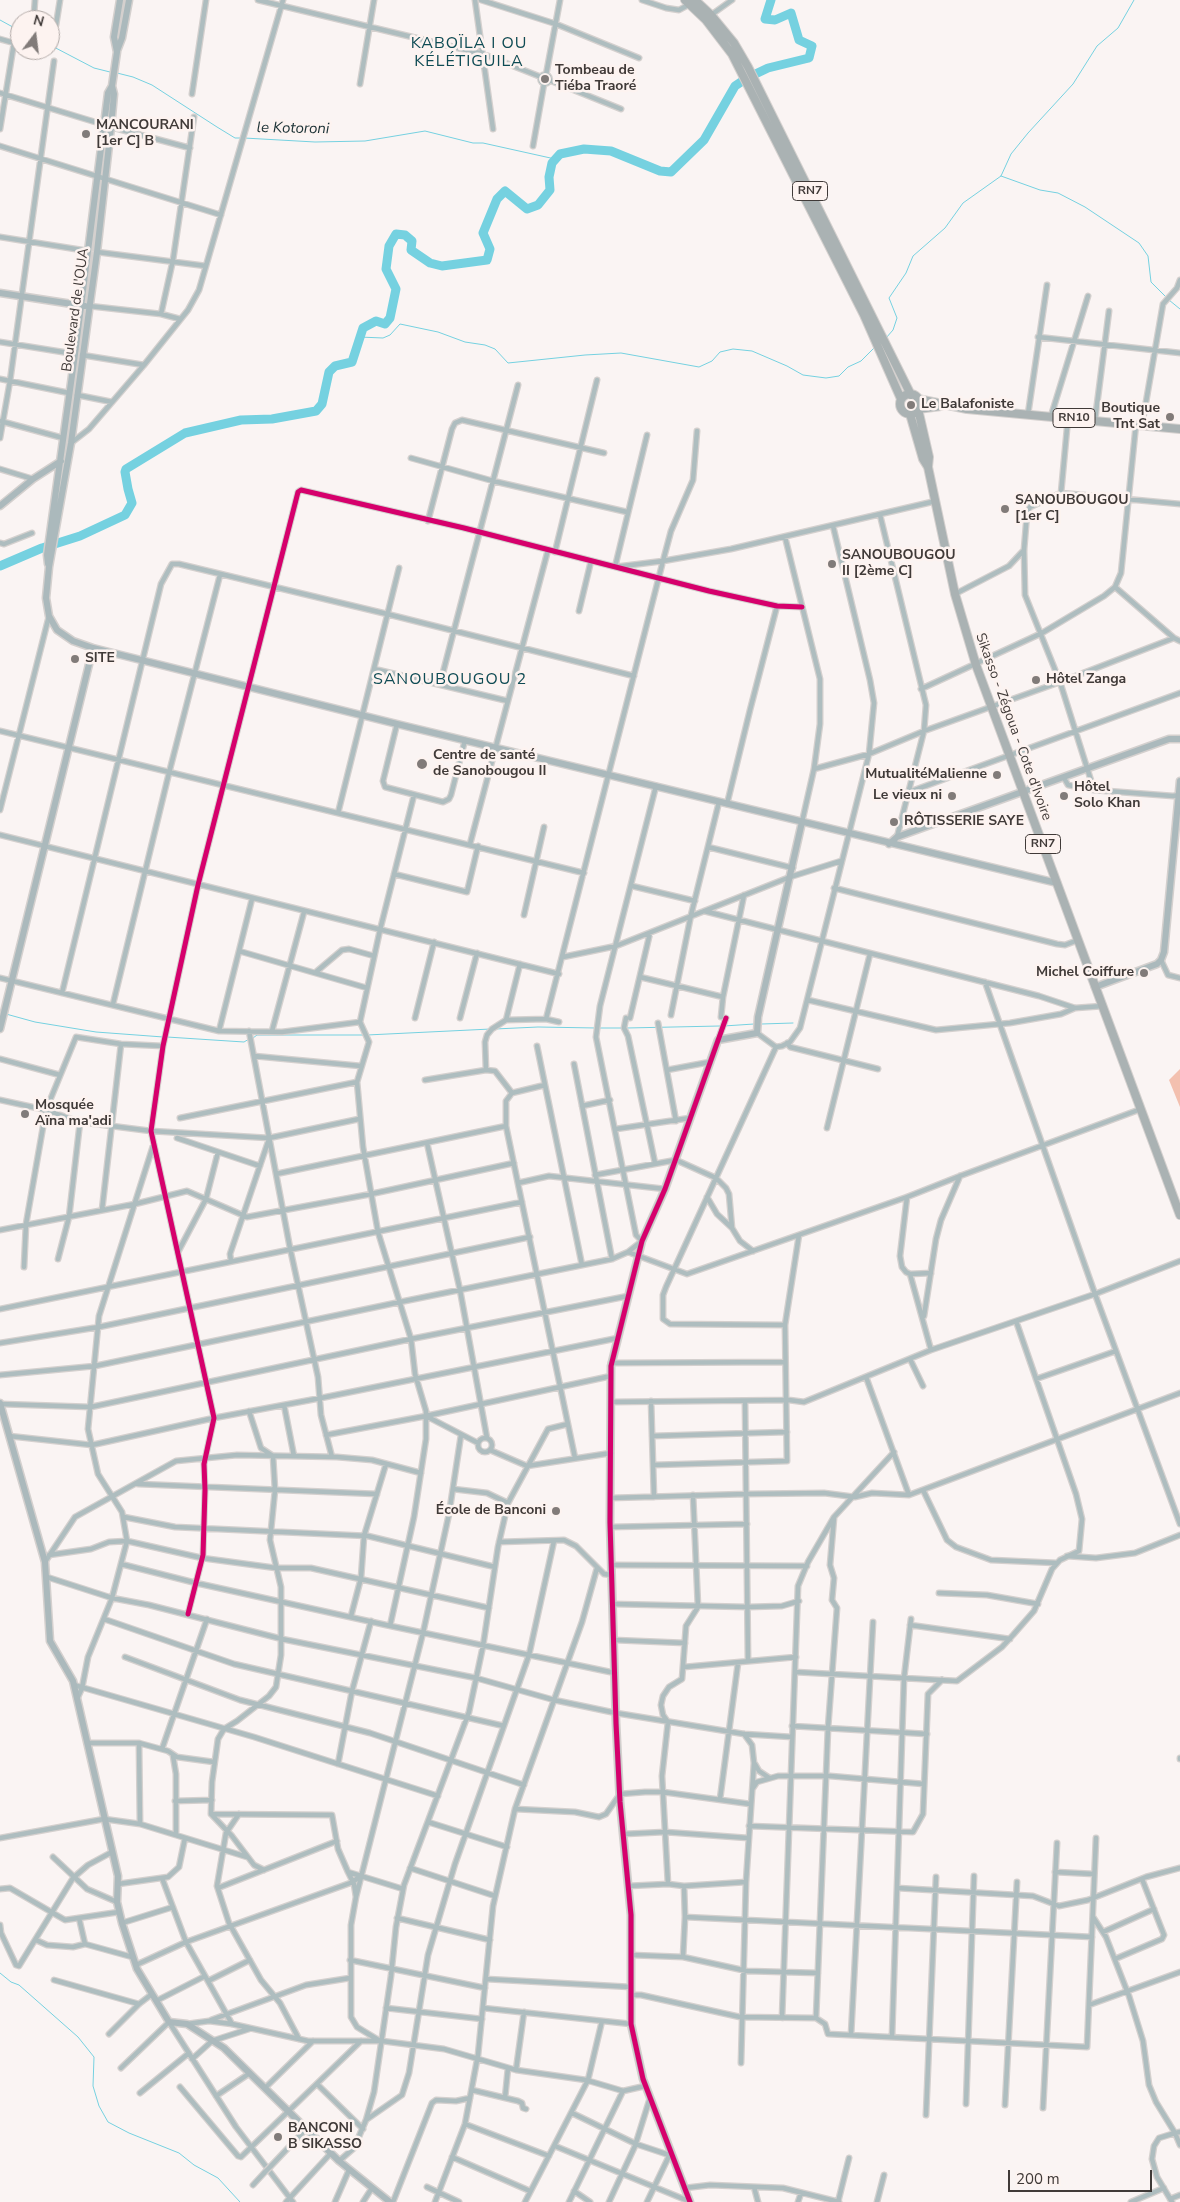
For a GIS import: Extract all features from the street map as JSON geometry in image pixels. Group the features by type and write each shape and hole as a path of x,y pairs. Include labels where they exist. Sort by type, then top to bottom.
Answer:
{"highway":[{"name":"RN7","path":"690,1 712,15 734,42 744,69 884,348 914,397 930,457 928,467"},
{"name":"RN7","path":"690,1 744,69"},
{"name":"RN7","path":"884,348 901,399 901,408 904,412 910,414 923,459 928,467"},
{"name":"RN10","path":"914,397 945,406 967,409 1180,429"},
{"path":"901,399 914,397"},
{"name":"RN10","path":"918,410 945,406"},
{"path":"910,414 918,410"},
{"name":"Sikasso - Zégoua - Cote d'Ivoire","path":"928,467 955,594 976,665 1180,1214"}],"street":[{"path":"117,52 114,36 120,0"},
{"path":"117,52 122,38 129,0"},
{"path":"192,94 206,0"},
{"path":"258,0 283,2 369,26 483,54 543,76 621,109"},
{"path":"360,84 374,0"},
{"path":"475,0 493,130"},
{"path":"481,0 556,24 639,58"},
{"path":"533,146 544,84 541,81 556,24 560,0"},
{"path":"642,0 679,10 690,1"},
{"path":"712,15 732,0"},
{"path":"71,443 89,430 144,365 180,319 199,290 283,2"},
{"path":"0,40 14,43 3,94 0,129"},
{"name":"Boulevard de l'OUA","path":"64,462 71,443 77,395 79,355 97,252 105,178 108,126 114,94 112,86 117,52"},
{"path":"0,438 1,421 10,381 30,242 54,61"},
{"path":"544,84 549,80"},
{"path":"3,94 108,126 190,148"},
{"path":"161,314 173,260 194,117"},
{"path":"108,126 98,176 81,305 79,355 69,393 63,438 64,462 50,554 46,598 49,616 57,630 73,641 93,648 888,844 1057,883"},
{"path":"0,146 221,215"},
{"path":"0,237 88,251"},
{"path":"97,252 173,260 206,266"},
{"path":"921,689 1042,633 1104,596 1115,586 1121,573 1139,425 1156,350 1163,304 1167,297 1177,288 1180,280"},
{"path":"1028,414 1047,284"},
{"path":"0,293 161,314 180,319"},
{"path":"1051,416 1088,296"},
{"path":"1095,420 1108,311"},
{"path":"1038,337 1180,353"},
{"path":"0,342 144,365"},
{"path":"0,378 69,393"},
{"path":"555,552 597,380"},
{"path":"440,684 518,385"},
{"path":"77,395 112,402"},
{"path":"1061,493 1068,418"},
{"path":"428,521 452,429 455,424 462,420 604,453"},
{"path":"1,421 63,438"},
{"path":"546,1019 559,974 662,561 671,532 693,480 696,431"},
{"path":"615,567 647,435"},
{"path":"411,458 493,481 628,512"},
{"path":"0,506 33,480 64,462"},
{"path":"0,469 33,480"},
{"path":"188,1614 202,1558 204,1464 214,1418 151,1131 163,1046 198,885 296,495 301,490 481,532 777,606 802,607"},
{"path":"1094,790 1089,768 1060,682 1042,633 1025,595 1024,550 1027,513 1030,507 1061,493 1180,504"},
{"path":"615,567 731,549 936,501"},
{"path":"880,515 926,705 924,731 897,837"},
{"path":"718,1040 757,1033 776,1046 787,1043 800,1028 869,754 874,703 833,526"},
{"path":"0,543 4,544 32,533"},
{"path":"757,1033 758,1017 814,769 820,724 820,679 785,537"},
{"path":"470,844 548,550"},
{"path":"955,594 1009,566 1024,550"},
{"path":"579,611 591,561"},
{"path":"62,993 120,760 161,584 172,564 387,614 634,676"},
{"path":"338,813 398,568"},
{"path":"113,1004 169,773 220,575"},
{"path":"1115,586 1174,638 1180,640"},
{"path":"727,804 777,606"},
{"path":"0,810 49,616"},
{"path":"814,769 869,754 924,731 1174,638"},
{"path":"0,1029 93,648"},
{"path":"374,668 508,701"},
{"path":"909,792 1180,693"},
{"path":"397,724 383,780 385,787 443,802 449,799 465,740"},
{"path":"0,731 584,873"},
{"path":"888,844 897,837 1064,778 1169,738 1180,739"},
{"path":"1064,778 1068,785 1094,790 1180,795"},
{"path":"1095,987 1157,964 1161,960 1164,952 1180,781"},
{"path":"642,1241 636,1236 596,1036 600,1006 656,786"},
{"path":"390,1626 408,1546 421,1473 426,1439 426,1416 416,1378 411,1338 378,1232 364,1156 359,1120 357,1082 368,1042 360,1022 380,930 414,795"},
{"path":"671,1014 691,915 719,802"},
{"path":"524,915 544,827"},
{"path":"0,835 559,974"},
{"path":"394,874 467,892 478,846"},
{"path":"708,847 792,868"},
{"path":"563,957 616,946 790,876 841,861"},
{"path":"632,886 695,900"},
{"path":"834,888 1057,944 1065,945 1078,940"},
{"path":"721,1017 723,997 744,895"},
{"path":"219,1031 252,899"},
{"path":"704,911 1040,996 1075,1008"},
{"path":"272,1031 304,912"},
{"path":"650,932 640,977 624,1028 628,1036 655,1163"},
{"path":"415,1018 434,942"},
{"path":"316,972 342,950 349,949 374,956"},
{"path":"239,951 367,988"},
{"path":"460,1018 477,953"},
{"path":"827,1128 870,954"},
{"path":"1161,960 1168,975 1180,978"},
{"path":"506,1020 520,964"},
{"path":"640,977 723,997"},
{"path":"0,978 169,1017 219,1031 250,1036 272,1031 282,1032 360,1022"},
{"path":"985,982 1095,1294 1180,1524"},
{"path":"808,1000 936,1030 1000,1024 1061,1014 1075,1008 1103,1006"},
{"path":"687,2200 685,2188 670,2154 645,2086 631,2024 631,1916 620,1794 616,1713 610,1498 611,1363 642,1241 676,1160 726,1018"},
{"path":"486,1070 487,1034 506,1020 546,1019 559,1022"},
{"path":"658,1023 676,1121"},
{"path":"250,1036 290,1248 314,1359 321,1398 321,1415 332,1457"},
{"path":"24,1267 26,1224 46,1110 76,1037 121,1044 163,1046"},
{"path":"787,1043 790,1048 878,1069"},
{"path":"102,1210 110,1126 121,1044"},
{"path":"538,1046 582,1265"},
{"path":"776,1046 673,1270 663,1295 663,1319 666,1323 670,1324 785,1325"},
{"path":"254,1056 361,1066"},
{"path":"0,1059 60,1075"},
{"path":"667,1070 710,1062"},
{"path":"574,1064 612,1259"},
{"path":"425,1080 486,1070 495,1071 512,1093"},
{"path":"180,1118 357,1082"},
{"path":"546,1085 512,1093 506,1101 504,1113 576,1458"},
{"path":"0,1100 46,1110 80,1122 151,1131 269,1138 359,1120"},
{"path":"582,1106 610,1100"},
{"path":"628,1252 688,1274 908,1197 1141,1109"},
{"path":"616,1129 690,1118"},
{"path":"58,1258 69,1217 80,1122"},
{"path":"276,1174 506,1126"},
{"path":"177,1138 260,1166"},
{"path":"231,1261 230,1254 269,1138"},
{"path":"427,1143 460,1290 487,1438 492,1443 490,1450"},
{"path":"77,1699 82,1687 88,1657 112,1598 127,1541 124,1517 114,1497 98,1474 88,1429 99,1316 153,1145"},
{"path":"178,1252 206,1199 218,1152"},
{"path":"595,1176 676,1160 716,1178 726,1188 729,1194 732,1228"},
{"path":"0,1230 135,1204 187,1191 247,1216 283,1212 514,1163"},
{"path":"518,1183 549,1176 665,1189"},
{"path":"923,1319 941,1220 960,1176"},
{"path":"707,1197 716,1214 732,1228 740,1241 753,1251"},
{"path":"908,1197 900,1256 902,1267 910,1274 931,1350"},
{"path":"0,1308 522,1202"},
{"path":"653,1465 787,1461 785,1325 799,1235"},
{"path":"0,1343 99,1327 530,1237"},
{"path":"0,1375 95,1366 538,1275 612,1259 628,1252 642,1241"},
{"path":"611,1402 786,1400 804,1402 931,1350 1095,1294 1180,1262"},
{"path":"910,1274 930,1273"},
{"path":"291,2200 216,2096 156,2001 132,1957 122,1924 118,1902 118,1876 74,1685 50,1641 45,1562 0,1403 91,1406 411,1338 628,1296"},
{"path":"795,1672 957,1681 1010,1639 1034,1612 1052,1569 1067,1556 1079,1551 1082,1519 1076,1494 1016,1321"},
{"path":"9,1436 92,1445 214,1418 618,1338"},
{"path":"1036,1379 1116,1351"},
{"path":"910,1359 923,1386"},
{"path":"611,1363 785,1362"},
{"path":"326,1435 426,1416 611,1376"},
{"path":"866,1377 909,1495"},
{"path":"610,1498 824,1493 855,1497 872,1493 909,1495 1180,1393"},
{"path":"745,1400 748,1661"},
{"path":"651,1401 654,1497"},
{"path":"284,1405 294,1456"},
{"path":"249,1411 261,1448 272,1456 275,1490 270,1540 283,1601 282,1638 276,1687 269,1696 237,1722 225,1728 218,1739 214,1762 211,1814 254,1865 264,1870"},
{"path":"426,1416 478,1443 481,1450 490,1450 528,1466 611,1453"},
{"path":"339,2161 354,2148 363,2129 374,2092 392,1968 397,1918 403,1889 467,1717 483,1646 499,1542 508,1503 548,1428 568,1424"},
{"path":"652,1436 787,1432"},
{"path":"382,2042 357,2027 351,2017 351,1925 361,1876 432,1595 453,1489 461,1435"},
{"path":"478,1443 483,1438 487,1438"},
{"path":"782,2018 784,1922 799,1600 798,1586 834,1517 855,1497 894,1452"},
{"path":"45,1562 75,1517 176,1461 206,1457 332,1457 372,1460 421,1473"},
{"path":"351,1616 361,1578 364,1536 386,1464"},
{"path":"136,1484 377,1494"},
{"path":"453,1489 487,1493 508,1503"},
{"path":"923,1490 947,1540 956,1547 991,1560 1057,1563"},
{"path":"668,1884 664,1832 663,1756 668,1722 663,1715 661,1706 663,1696 669,1688 682,1679 686,1626 698,1607 694,1495"},
{"path":"124,1517 176,1527 364,1536 495,1567"},
{"path":"816,2018 828,1728 836,1608 832,1600 834,1578 830,1565 834,1517"},
{"path":"611,1527 747,1524"},
{"path":"1067,1556 1096,1558 1135,1553 1180,1536"},
{"path":"499,1542 564,1540 576,1546 604,1574 612,1575"},
{"path":"50,1555 91,1549 109,1542 127,1541 202,1558 276,1568 311,1568 489,1608"},
{"path":"366,2120 402,2095 409,2073 425,1975 436,1927 487,1772 529,1655 554,1541"},
{"path":"122,1564 196,1583 351,1616 371,1622 615,1673"},
{"path":"612,1565 807,1566"},
{"path":"435,2202 465,2124 472,2090 478,2058 495,1896 515,1809 567,1663 597,1568"},
{"path":"47,1576 112,1598 188,1614 282,1638 476,1678 554,1700 616,1713 729,1732 792,1736"},
{"path":"940,1593 987,1595 1038,1604"},
{"path":"613,1604 748,1607 782,1606 799,1600"},
{"path":"104,1619 234,1664 504,1726"},
{"path":"162,1749 207,1619"},
{"path":"892,2037 904,1678 911,1619"},
{"path":"338,1764 352,1691 371,1622"},
{"path":"851,2035 873,1622"},
{"path":"910,1625 1010,1639"},
{"path":"614,1640 685,1643"},
{"path":"126,1657 257,1704 395,1741 524,1785"},
{"path":"684,1667 796,1657"},
{"path":"720,1799 738,1663"},
{"path":"748,1826 913,1832 923,1814 928,1694 942,1680"},
{"path":"74,1685 225,1728 438,1796"},
{"path":"792,1726 927,1734"},
{"path":"741,2063 748,1826 754,1762 752,1745 744,1734"},
{"path":"87,1743 139,1743 168,1751 173,1756 176,1774 176,1835"},
{"path":"139,1743 140,1824"},
{"path":"173,1756 214,1762"},
{"path":"754,1762 759,1771 768,1777"},
{"path":"752,1789 757,1782 768,1777 827,1776 924,1784"},
{"path":"620,1794 663,1792 750,1804"},
{"path":"515,1809 575,1812 599,1817 606,1814 620,1794"},
{"path":"175,1801 212,1800"},
{"path":"211,1814 332,1815 344,1865 353,1882 356,1897"},
{"path":"238,1814 227,1831 218,1888 231,1926 261,1980 275,1997 299,2039"},
{"path":"0,1838 104,1819 140,1824 248,1858"},
{"path":"428,1822 506,1847"},
{"path":"624,1834 664,1832 748,1838"},
{"path":"118,1884 168,1877 179,1867 185,1838"},
{"path":"631,1995 641,1995 742,2018 816,2018 825,2024 828,2034 1087,2047 1096,1838"},
{"path":"218,1888 337,1841"},
{"path":"1043,2108 1057,1843"},
{"path":"0,1925 1,1933 16,1965 19,1966 74,1877 88,1865 112,1852"},
{"path":"54,1857 87,1889 118,1902"},
{"path":"410,1868 495,1896"},
{"path":"897,1888 1033,1896 1059,1906 1093,1898 1142,1879 1180,1868"},
{"path":"348,1872 403,1889"},
{"path":"1055,1872 1094,1874"},
{"path":"136,1965 186,1942 353,1882 361,1876"},
{"path":"966,2104 974,1876"},
{"path":"162,1878 186,1942 232,2024"},
{"path":"926,2115 936,1878"},
{"path":"1115,1958 1162,1938 1164,1932 1142,1879"},
{"path":"628,1886 668,1884 684,1886 746,1882"},
{"path":"1005,2105 1017,1882"},
{"path":"684,1886 684,1958"},
{"path":"0,1889 10,1888 65,1920 120,1912"},
{"path":"122,1924 173,1907"},
{"path":"1103,1932 1154,1909"},
{"path":"1092,1916 1103,1932 1127,1991 1143,2041 1149,2085 1156,2102 1177,2132 1180,2145"},
{"path":"685,1917 1092,1937"},
{"path":"79,1918 85,1944"},
{"path":"397,1918 490,1940"},
{"path":"36,1940 47,1945 73,1947 85,1944 132,1957"},
{"path":"631,1956 684,1958 743,1970 818,1973"},
{"path":"208,1981 250,1960"},
{"path":"350,1960 484,1988"},
{"path":"1089,2005 1180,1972"},
{"path":"156,2001 205,1976"},
{"path":"169,2022 187,2024 209,2021 306,1985 350,1978"},
{"path":"486,1979 631,1987"},
{"path":"54,1980 139,2004"},
{"path":"110,2034 139,2004 152,1994"},
{"path":"386,2008 482,2019"},
{"path":"482,2008 631,2024"},
{"path":"516,2070 524,2012"},
{"path":"209,2021 313,2041 382,2042 444,2049 516,2070 588,2080 623,2091 645,2086"},
{"path":"525,2202 588,2080 602,2021"},
{"path":"121,2068 169,2022"},
{"path":"187,2024 224,2048 339,2161 392,2202 432,2103 436,2100 456,2101 470,2098"},
{"path":"192,2059 212,2041 250,2028"},
{"path":"265,2088 313,2041"},
{"path":"180,2087 238,2156 241,2157 361,2041"},
{"path":"140,2094 188,2053"},
{"path":"505,2098 508,2068"},
{"path":"216,2096 250,2073"},
{"path":"317,2084 363,2129"},
{"path":"472,2090 522,2103 522,2108 526,2109"},
{"path":"569,2202 623,2091"},
{"path":"609,2202 636,2144 650,2098"},
{"path":"572,2113 636,2144 670,2154"},
{"path":"465,2124 549,2156"},
{"path":"253,2185 306,2129"},
{"path":"1177,2132 1159,2138 1154,2146 1152,2159 1157,2177 1171,2200 1180,2195"},
{"path":"555,2146 687,2200"},
{"path":"286,2202 291,2200 331,2153"},
{"path":"647,2202 670,2154"},
{"path":"452,2157 530,2191"},
{"path":"685,2188 710,2185 784,2188 838,2202 849,2158"},
{"path":"335,2202 349,2170"},
{"path":"877,2202 884,2175"},
{"path":"426,2187 459,2202"},
{"path":"754,2187 758,2202"},
{"path":"363,2202 372,2188"},
{"path":"1131,2202 1164,2188"},
{"path":"574,2191 590,2202"},
{"path":"798,2202 801,2193"}],"shaded area":[{"path":"1180,1069 1180,1107 1169,1080"}],"waterway":[{"path":"0,566 42,548 80,536 125,515 132,503 128,489 126,469 185,433 241,420 272,419 316,411 322,404 329,372 335,366 352,362 363,328 376,321 385,324 390,318 396,289 386,269 389,246 396,234 405,235 412,241 411,250 430,263 442,266 487,260 490,249 483,233 497,199 505,191 527,209 538,205 550,190 549,177 552,163 560,154 584,149 611,151 660,171 671,172 704,140 735,86 768,68 809,58 812,46 799,40 791,13 775,20 765,19 771,0"},
{"path":"886,338 893,330 897,318 889,298 906,273 913,256 945,228 963,203 1001,176 1011,154 1073,84 1097,46 1118,28 1134,0"},
{"name":"le Kotoroni","path":"0,20 10,26"},
{"name":"le Kotoroni","path":"60,50 94,68 110,72"},
{"name":"le Kotoroni","path":"117,73 152,85 235,138 240,138"},
{"name":"le Kotoroni","path":"244,138 315,142 365,141 425,131 473,143 483,143 555,159"},
{"path":"1001,176 1040,190 1058,193 1085,207 1139,243 1148,256 1151,282 1166,297"},
{"path":"1169,300 1180,309"},
{"path":"359,337 383,338 390,335 400,324 438,332 465,342 485,345 495,349 508,363 621,353 699,367 712,361 720,352 733,349 752,351 803,375 826,378 839,376 848,367 861,361 875,347"},
{"path":"6,1014 35,1022 96,1032 163,1037"},
{"path":"762,1024 793,1023"},
{"path":"724,1026 754,1024"},
{"path":"627,1028 720,1026"},
{"path":"495,1029 538,1027 596,1028"},
{"path":"600,1028 623,1028"},
{"path":"367,1035 491,1029"},
{"path":"253,1038 257,1035 363,1035"},
{"path":"167,1037 244,1042 249,1039"},
{"path":"0,1973 11,1982 19,1985 78,2037 94,2057 93,2086 99,2106 108,2122 129,2133 179,2153 194,2165 218,2178 240,2202"}],"cycle path":[{"path":"188,1614 203,1555 204,1464 214,1418 151,1131 163,1046 198,885 298,492 301,490 464,528 709,591 777,606 802,607"},
{"path":"690,2202 643,2079 631,2024 631,1915 620,1802 616,1723 610,1522 611,1366 642,1241 665,1189 726,1018"}],"place":[{"name":"Tombeau de Tiéba Traoré","path":"545,79"},
{"name":"MANCOURANI [1er C] B","path":"86,134"},
{"name":"Le Balafoniste","path":"911,405"},
{"name":"Boutique Tnt Sat","path":"1170,417"},
{"name":"SANOUBOUGOU [1er C]","path":"1005,509"},
{"name":"SANOUBOUGOU II [2ème C]","path":"832,564"},
{"name":"SITE","path":"75,659"},
{"name":"Hôtel Zanga","path":"1036,680"},
{"name":"Centre de santé de Sanobougou II","path":"422,764"},
{"name":"MutualitéMalienne","path":"997,775"},
{"name":"Le vieux ni","path":"952,796"},
{"name":"Hôtel Solo Khan","path":"1064,796"},
{"name":"RÔTISSERIE SAYE","path":"894,822"},
{"name":"Michel Coiffure","path":"1144,973"},
{"name":"Mosquée Aïna ma'adi","path":"25,1114"},
{"name":"École de Banconi","path":"556,1511"},
{"name":"BANCONI B SIKASSO","path":"278,2137"}],"district":[{"name":"KABOÏLA I OU KÉLÉTIGUILA","path":"469,53"},
{"name":"SANOUBOUGOU 2","path":"450,680"}]}
